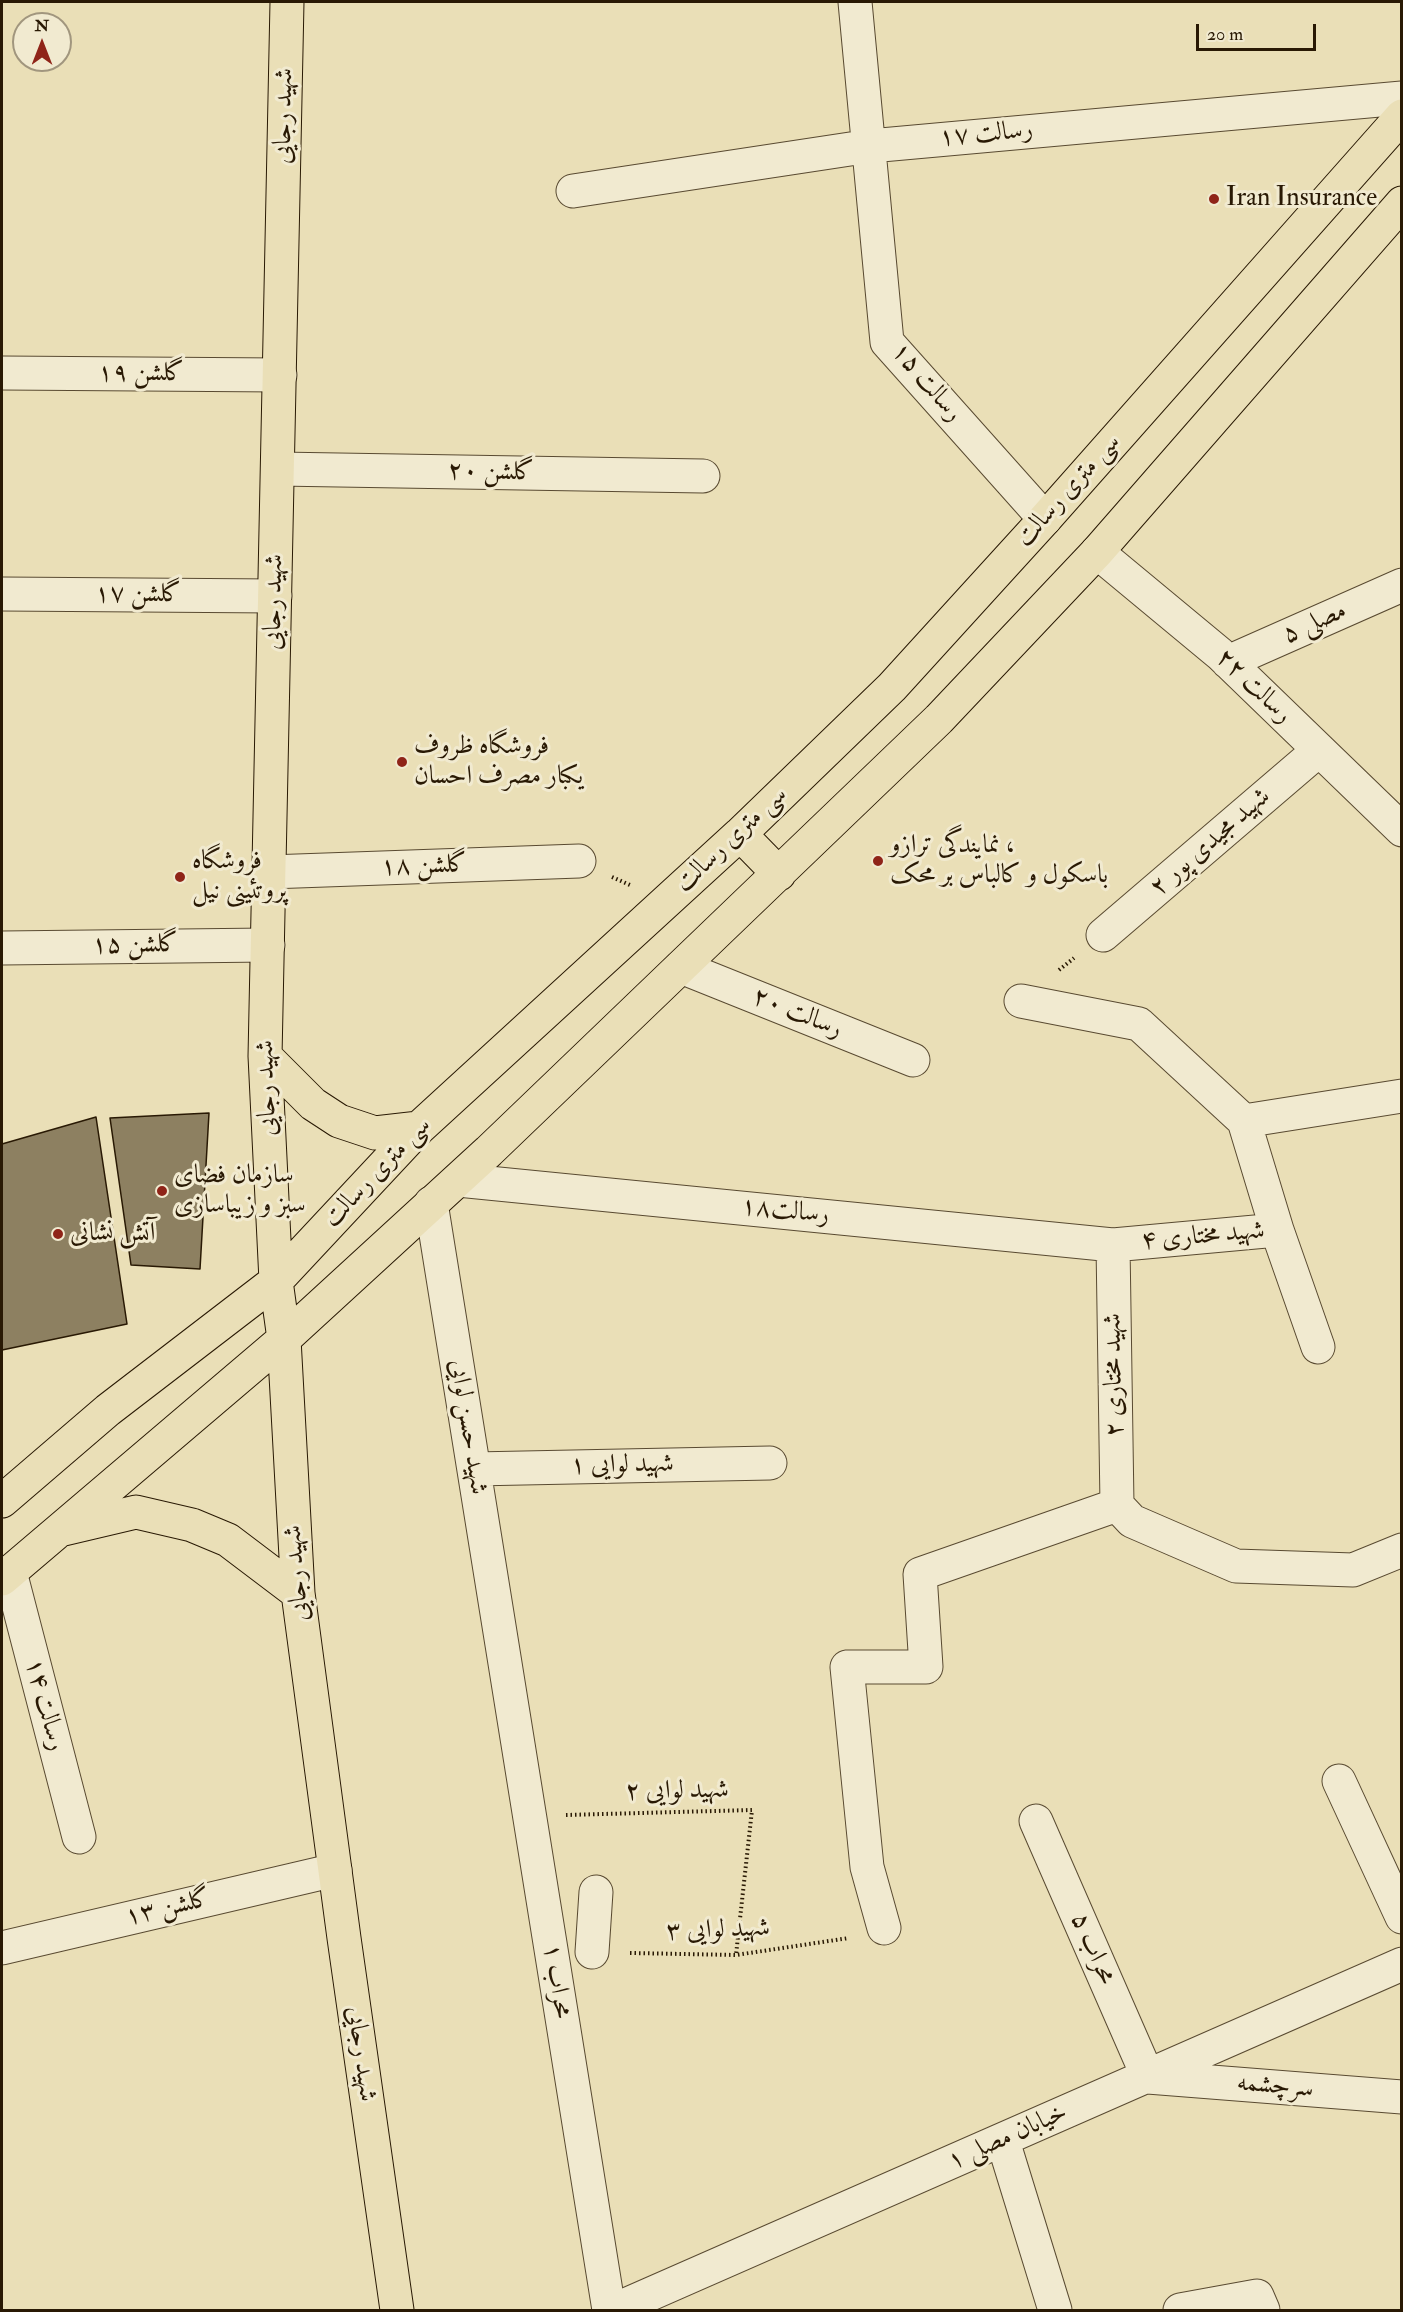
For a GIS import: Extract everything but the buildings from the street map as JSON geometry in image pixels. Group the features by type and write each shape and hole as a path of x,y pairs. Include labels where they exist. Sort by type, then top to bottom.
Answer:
{"main road":[{"name":"شهید رجایی","path":"287,2 265,1056 276,1281 284,1339 298,1593 397,2310"},
{"name":"سی متری رسالت","path":"2,1501 108,1410 276,1281 419,1128 740,834 892,687 1045,519 1401,116"},
{"path":"5,1576 284,1339 458,1180 939,719 1097,552 1401,203"},
{"path":"740,834 779,874"},
{"path":"265,1056 314,1104 339,1121 375,1133 419,1128"},
{"path":"59,1530 136,1512 192,1525 228,1540 298,1593"}],"street":[{"name":"۱۵ رسالت","path":"855,2 887,342 1045,519"},
{"name":"۱۷ رسالت","path":"573,191 870,146 1401,98"},
{"name":"۱۹ گلشن","path":"2,373 280,375"},
{"name":"۲۰ گلشن","path":"278,470 704,476"},
{"name":"۲۲ رسالت","path":"1097,552 1228,662 1401,830"},
{"name":"۵ مصلی","path":"1228,662 1401,585"},
{"name":"گلشن ۱۷","path":"2,594 275,596"},
{"name":"۲ شهید مجیدی پور","path":"1103,935 1319,750"},
{"name":"۱۸ گلشن","path":"269,872 579,861"},
{"name":"گلشن ۱۵","path":"2,948 268,945"},
{"name":"۲۰ رسالت","path":"681,967 913,1060"},
{"path":"1021,1001 1139,1024 1244,1121 1277,1230"},
{"path":"1244,1121 1401,1096"},
{"name":"رسالت۱۸","path":"458,1180 1113,1245"},
{"name":"شهید حسن لوایی","path":"431,1203 503,1651"},
{"name":"۴ شهید مختاری","path":"1113,1245 1277,1230 1318,1347"},
{"name":"۲ شهید مختاری","path":"1113,1245 1117,1505"},
{"name":"۱ شهید لوایی","path":"474,1469 770,1463"},
{"path":"884,1928 867,1867 846,1667 926,1667 920,1574 1117,1505 1132,1521 1236,1566 1353,1570 1401,1550"},
{"name":"۱۴ رسالت","path":"5,1576 79,1837"},
{"name":"۱ محراب","path":"503,1651 609,2310"},
{"path":"1339,1781 1401,1917"},
{"name":"۵ محراب","path":"1036,1821 1148,2077"},
{"name":"۱۳ گلشن","path":"2,1948 335,1870"},
{"path":"592,1952 596,1892"},
{"name":"خیابان مصلی ۱","path":"614,2310 1401,1964"},
{"name":"سرچشمه","path":"1148,2077 1401,2097"},
{"path":"1002,2141 1055,2310"},
{"path":"1180,2310 1257,2296 1263,2310"}],"path":[{"path":"579,861 665,903"},
{"name":"۲ شهید لوایی","path":"530,1815 752,1810 736,1955"},
{"name":"۳ شهید لوایی","path":"592,1952 736,1955 854,1937 884,1928"}],"place":[{"name":"Iran Insurance","path":"1214,199"},
{"name":"فروشگاه ظروف یکبار مصرف احسان","path":"402,762"},
{"name":"نمایندگی ترازو ، باسکول و کالباس بر محک","path":"878,861"},
{"name":"فروشگاه پروتئینی نیل","path":"180,877"},
{"name":"سازمان فضای سبز و زیباسازی","path":"162,1191"},
{"name":"آتش نشانی","path":"58,1234"}]}
